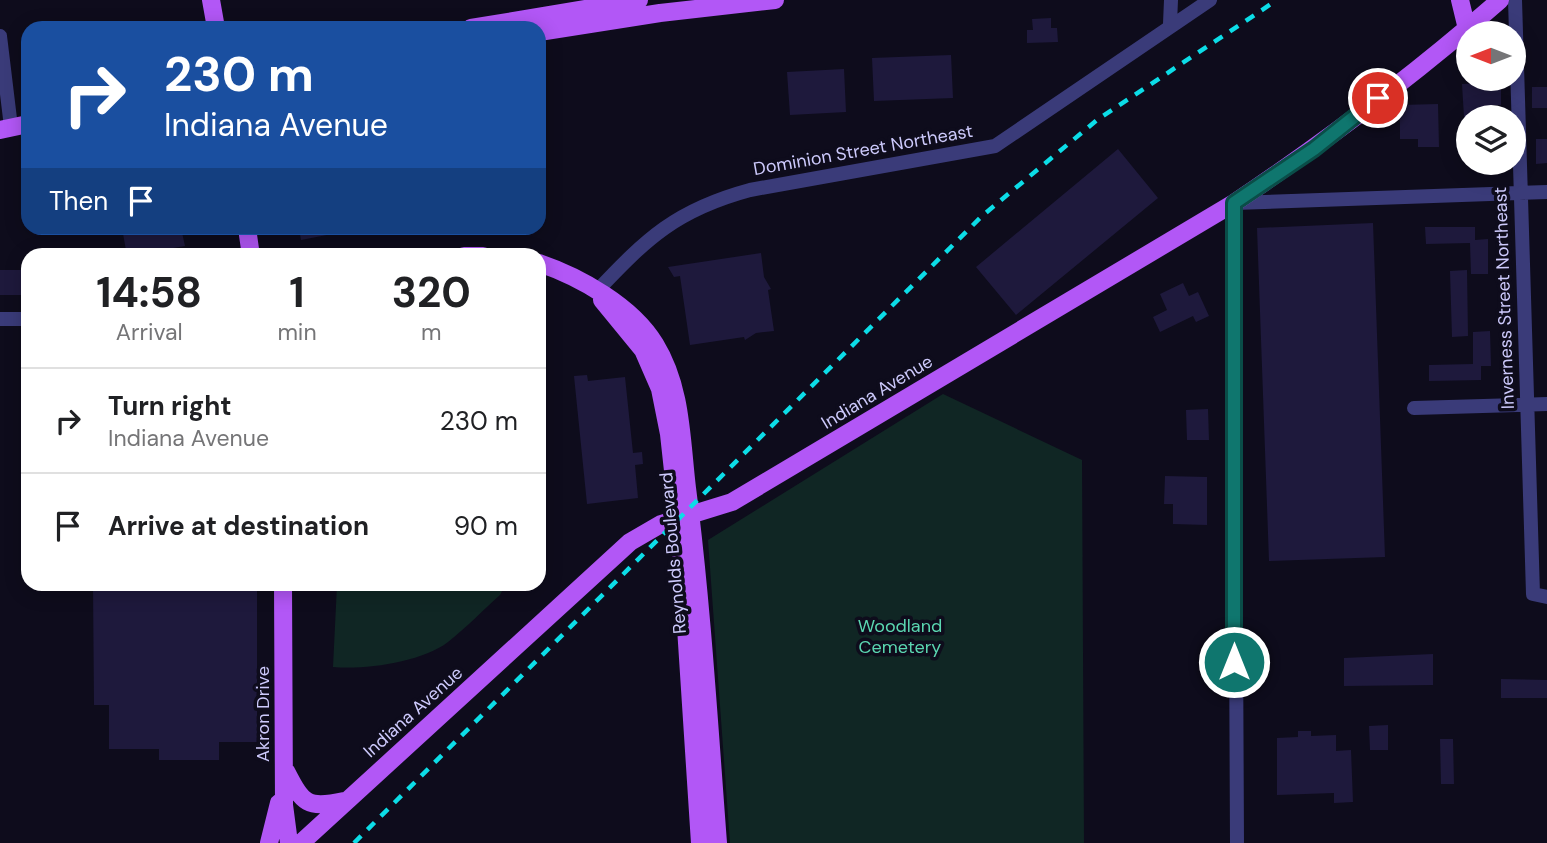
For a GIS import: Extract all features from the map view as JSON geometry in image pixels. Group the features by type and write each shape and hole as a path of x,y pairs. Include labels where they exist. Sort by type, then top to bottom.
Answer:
{"main road":[{"path":"211,0 215,21"},
{"path":"513,21 639,0"},
{"path":"546,31 660,13 775,0"},
{"path":"1460,0 1465,21"},
{"name":"Indiana Avenue","path":"1476,21 1500,0"},
{"name":"Indiana Avenue","path":"300,843 631,542 661,524 732,502 1234,203 1314,149 1456,38"},
{"name":"Reynolds Boulevard","path":"546,267 626,311 655,343 674,384 683,432 700,843"},
{"name":"Reynolds Boulevard","path":"685,518 718,843"},
{"name":"Akron Drive","path":"283,591 284,774 289,843"},
{"path":"284,774 300,797 309,803 321,806 348,800"},
{"path":"269,843 284,774"}],"street":[{"path":"1170,24 1171,0"},
{"name":"Dominion Street Northeast","path":"596,292 640,245 673,220 714,200 750,190 995,146 1170,24 1210,0"},
{"name":"Inverness Street Northeast","path":"1515,0 1527,405 1540,596"},
{"path":"0,36 13,127"},
{"path":"1237,843 1234,203 1547,192"},
{"path":"0,319 21,319"},
{"path":"1414,408 1547,404"}],"green space":[{"name":"Woodland Cemetery","path":"943,394 1082,460 1084,843 730,843 708,540"},
{"path":"337,591 502,591 455,637 424,655 377,666 333,667"}],"building":[{"path":"1051,18 1051,28 1057,28 1058,42 1027,43 1027,30 1033,30 1032,19"},
{"path":"951,55 953,98 874,101 872,58"},
{"path":"844,69 846,112 790,115 787,72"},
{"path":"1532,87 1547,87 1547,108 1532,108"},
{"path":"1462,91 1501,91 1501,105 1463,105"},
{"path":"1438,104 1439,147 1418,147 1418,139 1400,139 1400,105"},
{"path":"1536,139 1547,139 1547,163 1536,164"},
{"path":"1118,149 1158,198 1016,315 976,267"},
{"path":"1373,223 1385,557 1269,561 1257,228"},
{"path":"1425,227 1475,227 1475,240 1488,239 1488,274 1471,274 1470,243 1426,244"},
{"path":"123,235 183,235 185,246 173,248 126,248"},
{"path":"300,235 327,235 301,240"},
{"path":"761,253 764,277 771,289 768,290 774,331 756,333 745,340 744,337 690,345 680,276 674,277 668,267"},
{"path":"0,270 21,270 21,295 0,295"},
{"path":"1467,270 1468,336 1452,337 1450,271"},
{"path":"1183,283 1189,296 1198,292 1209,316 1196,322 1193,316 1160,332 1153,317 1167,310 1160,294"},
{"path":"1490,331 1491,366 1481,366 1481,380 1429,381 1429,365 1473,364 1473,332"},
{"path":"587,375 588,381 625,377 633,453 642,452 643,464 635,465 638,498 587,504 574,376"},
{"path":"1208,409 1209,440 1187,440 1186,410"},
{"path":"1165,476 1207,477 1207,525 1173,524 1173,504 1164,504"},
{"path":"93,591 257,591 257,742 219,742 219,760 159,760 159,749 109,749 109,705 94,705"},
{"path":"1433,654 1433,685 1344,686 1344,658"},
{"path":"1501,679 1547,680 1547,698 1501,698"},
{"path":"1388,725 1388,750 1370,750 1369,726"},
{"path":"1298,731 1311,731 1311,736 1336,735 1336,751 1351,750 1353,802 1334,803 1334,793 1277,795 1277,738 1298,737"},
{"path":"1440,739 1453,739 1454,784 1441,784"}],"railway":[{"path":"354,843 982,216 1097,120 1277,0"}],"route":[{"path":"1234,662 1234,203 1314,149 1378,98"}]}
